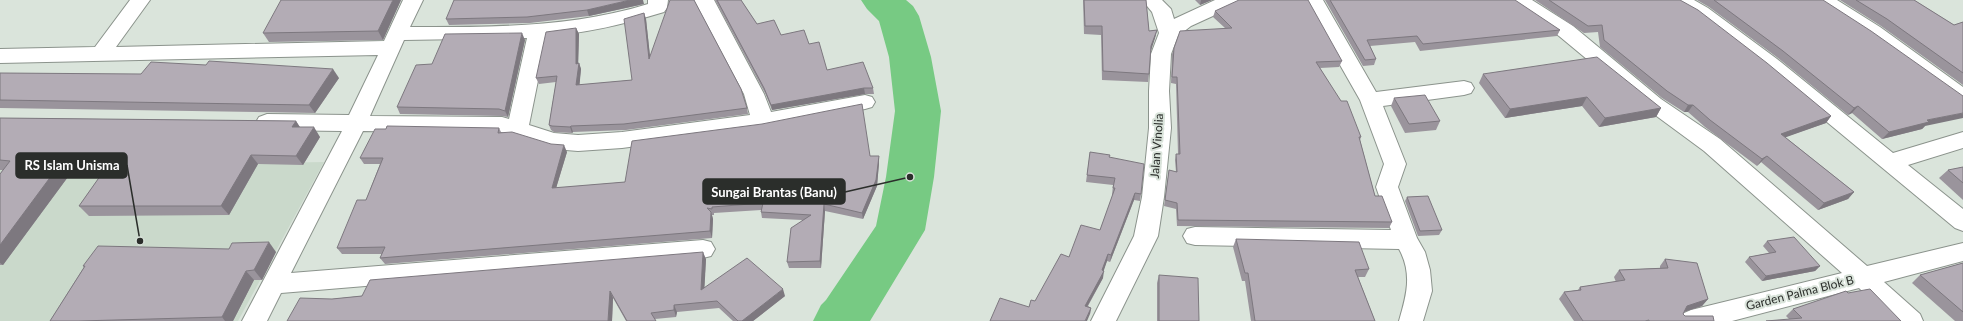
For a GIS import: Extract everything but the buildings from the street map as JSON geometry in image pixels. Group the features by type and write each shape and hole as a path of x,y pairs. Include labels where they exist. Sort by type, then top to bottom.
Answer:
{"street":[{"path":"100,55 140,0"},
{"path":"254,321 356,124 413,0"},
{"path":"0,56 100,55 395,41 504,32 602,22 635,16 657,8 658,0"},
{"path":"704,0 754,94 763,121"},
{"path":"1160,3 1169,33 1184,21 1232,0"},
{"path":"1312,0 1370,100 1395,164 1387,187 1406,240 1413,252 1418,270 1420,291 1411,321"},
{"path":"1518,0 1566,31 1654,104 1712,145 1911,321"},
{"path":"1680,0 1701,12 1770,64 1963,222"},
{"path":"1823,0 1873,32 1963,97"},
{"path":"517,130 539,29"},
{"name":"Jalan Vinolia","path":"1104,321 1146,236 1153,197 1160,128 1159,91 1161,54 1169,33"},
{"path":"1370,100 1464,88"},
{"path":"245,122 502,125 554,141 578,143 622,140 763,121 865,102"},
{"path":"1889,162 1963,140"},
{"path":"1194,236 1406,240"},
{"path":"273,284 703,249"},
{"name":"Garden Palma Blok B","path":"1691,321 1963,252"}],"shaded area":[{"path":"324,162 238,321 0,321 0,168"}],"waterway":[{"path":"840,321 845,316 900,230 910,177 918,111 910,57 898,16 881,0"}],"place":[{"name":"Sungai Brantas (Banu)","path":"910,177"},
{"name":"RS Islam Unisma","path":"140,241"}]}
